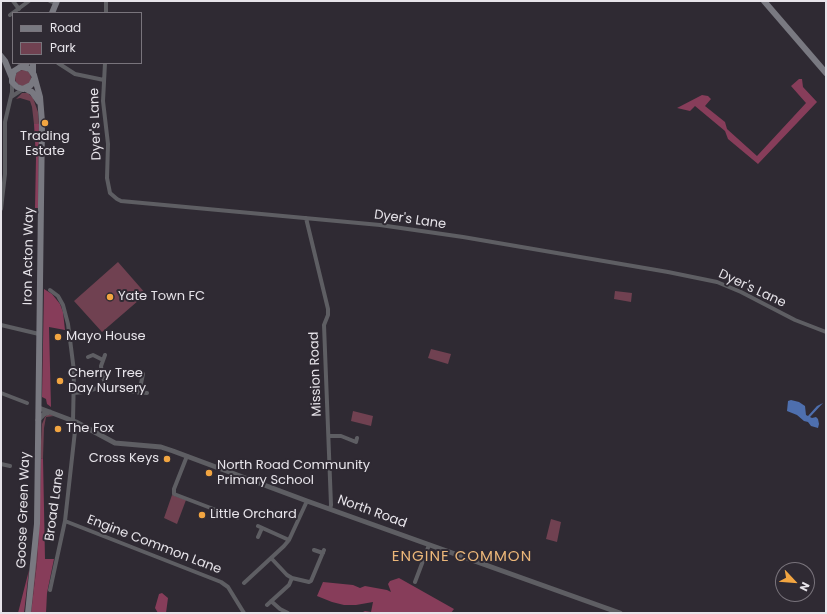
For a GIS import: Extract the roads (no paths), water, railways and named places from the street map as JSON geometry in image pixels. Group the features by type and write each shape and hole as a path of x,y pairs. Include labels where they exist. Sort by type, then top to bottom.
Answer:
{"main road":[{"path":"764,1 826,73"},
{"path":"52,12 54,2"},
{"path":"3,59 19,68 27,68 33,76"},
{"path":"3,59 12,80 17,87 34,94 40,105"},
{"path":"12,80 14,72 26,64"},
{"path":"24,89 31,85 34,64"},
{"name":"Iron Acton Way","path":"33,76 39,94 42,130 39,408"},
{"name":"Goose Green Way","path":"28,613 36,524 39,408"}],"street":[{"path":"14,1 19,9"},
{"path":"14,12 29,1"},
{"path":"106,1 106,12"},
{"path":"60,64 75,74 104,80"},
{"name":"Dyer's Lane","path":"104,64 103,101 108,144 107,178 110,193 112,196 121,201 380,225 463,237 656,270 717,282 741,292 795,320 826,332"},
{"path":"1,209 5,174 5,122 11,97 12,80"},
{"path":"11,97 24,89"},
{"name":"Mission Road","path":"306,218 328,310 328,315 324,325 329,436 330,509"},
{"name":"Broad Lane","path":"50,290 58,296 66,312 74,365 74,421 65,521 50,590"},
{"path":"1,325 39,334"},
{"path":"88,357 93,355 103,360"},
{"path":"105,355 101,366 106,386"},
{"path":"139,393 143,374"},
{"path":"74,393 106,386 139,393 147,393"},
{"path":"1,394 27,403"},
{"name":"North Road","path":"39,408 74,421 115,443 161,447 620,613"},
{"path":"38,420 44,414 50,412"},
{"path":"329,436 341,436 356,442 357,438"},
{"path":"187,456 174,489 174,494 238,518"},
{"path":"1,464 10,466"},
{"path":"244,583 289,540 307,501"},
{"name":"Engine Common Lane","path":"65,521 220,582 228,587 244,613"},
{"path":"258,537 260,527 289,540"},
{"path":"415,582 429,544"},
{"path":"271,558 287,575 306,582 311,581 324,552 314,550"},
{"path":"267,605 289,585 292,578"},
{"path":"271,601 280,609 288,613"}],"water":[{"path":"791,400 799,402 805,406 806,415 808,416 817,406 823,403 810,417 816,417 818,419 818,428 811,426 808,422 804,421 797,415 787,411 788,401"}],"place":[{"name":"Trading Estate","path":"45,123"},
{"name":"Yate Town FC","path":"110,297"},
{"name":"Mayo House","path":"58,337"},
{"name":"Cherry Tree Day Nursery","path":"60,381"},
{"name":"The Fox","path":"58,429"},
{"name":"Cross Keys","path":"167,459"},
{"name":"North Road Community Primary School","path":"209,473"},
{"name":"Little Orchard","path":"202,515"}],"district":[{"name":"ENGINE COMMON","path":"462,557"}]}
